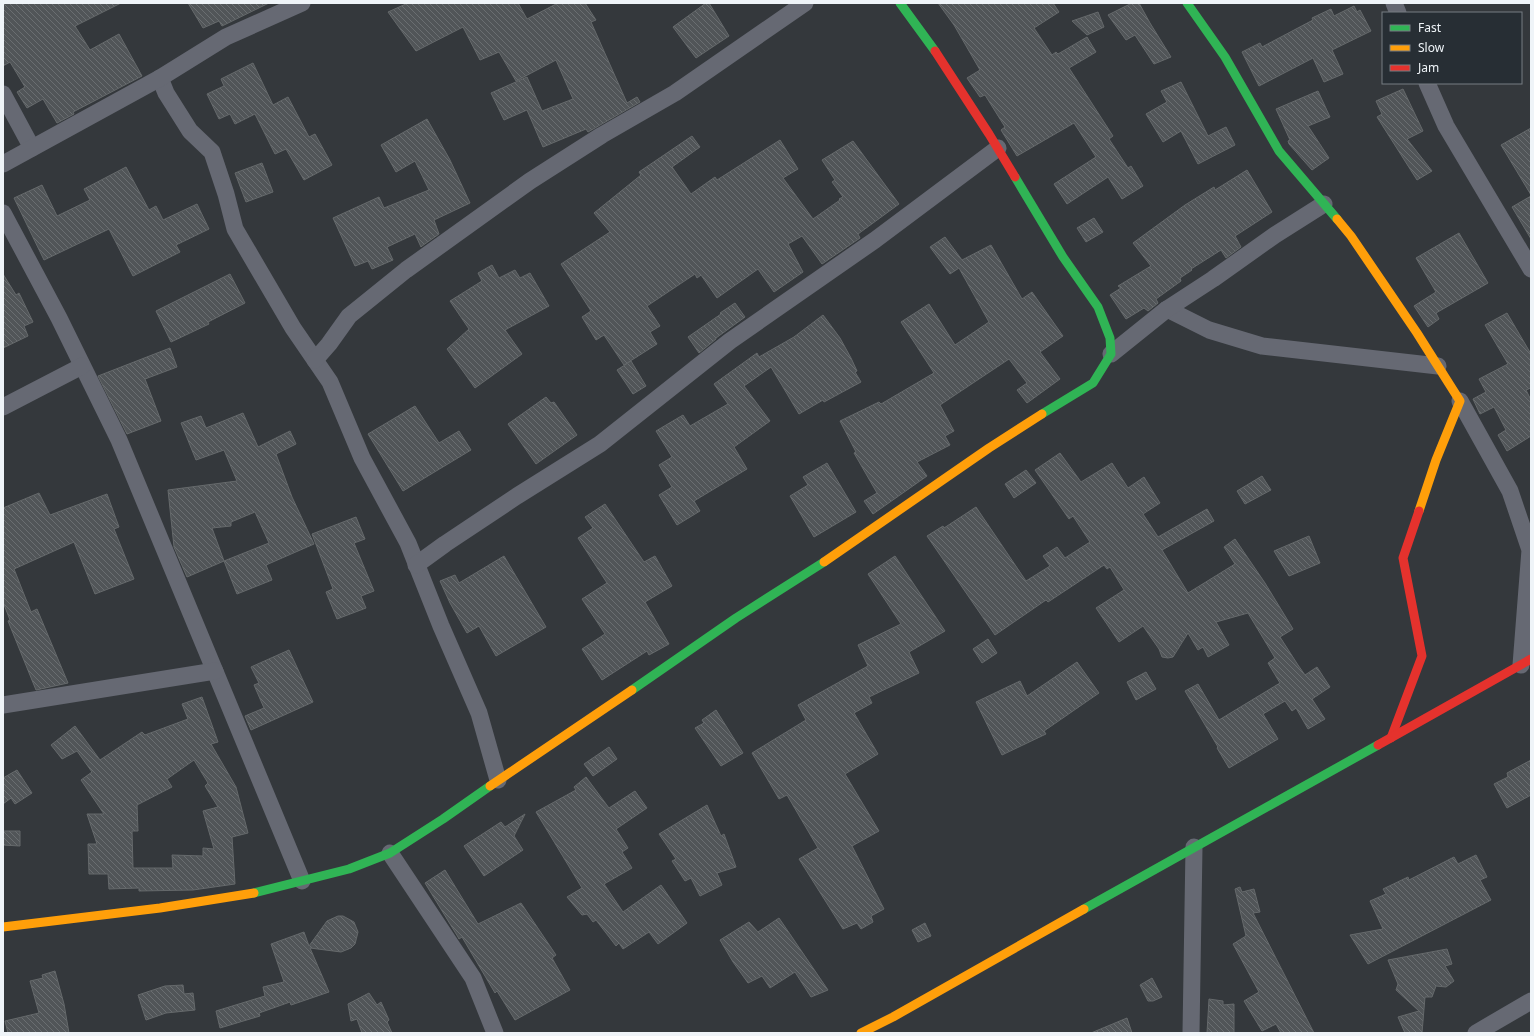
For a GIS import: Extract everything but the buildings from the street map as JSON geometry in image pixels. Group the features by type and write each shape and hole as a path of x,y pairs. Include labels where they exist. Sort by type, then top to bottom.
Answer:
{"street":[{"path":"3,164 160,78 226,37 302,3"},
{"path":"315,360 329,344 348,316 406,270 530,181 602,135 675,93 806,3"},
{"path":"900,3 931,45 998,148 1063,257 1098,307 1110,338 1111,354"},
{"path":"860,1033 893,1017 1526,662 1530,550 1510,490 1460,401 1438,366 1351,236 1279,151 1225,57 1187,3"},
{"path":"160,78 166,93 190,131 212,152 226,194 235,229 289,322 330,382 362,458 408,544 441,626 479,713 498,780"},
{"path":"1427,84 1446,126 1531,269"},
{"path":"3,94 32,148"},
{"path":"416,565 444,544 600,444 730,341 875,240 998,148"},
{"path":"3,927 160,908 262,892 349,869 390,853 443,819 736,618 837,554 989,448 1055,406 1094,384 1111,354 1167,309 1213,279 1276,234 1324,204"},
{"path":"3,212 59,318 119,440 302,882"},
{"path":"1167,309 1210,330 1262,346 1438,366"},
{"path":"3,407 82,366"},
{"path":"1392,738 1422,656 1404,558 1436,460 1460,401"},
{"path":"3,705 215,671"},
{"path":"1191,1033 1194,847"},
{"path":"390,853 473,978 495,1033"},
{"path":"1476,1033 1531,1001"}],"traffic: fast":[{"path":"900,3 935,51"},
{"path":"1187,3 1225,57 1279,151 1337,219"},
{"path":"1015,177 1063,257 1098,307 1110,338 1111,354 1093,383 1042,414"},
{"path":"632,690 736,618 824,562"},
{"path":"1084,909 1378,745"},
{"path":"254,893 349,869 390,853 443,819 490,786"}],"traffic: slow":[{"path":"1337,219 1351,236 1417,333 1460,401 1436,460 1419,511"},
{"path":"824,562 989,448 1042,414"},
{"path":"490,786 632,690"},
{"path":"3,927 160,908 254,893"},
{"path":"861,1033 893,1017 1084,909"}],"traffic: jam":[{"path":"935,51 1015,177"},
{"path":"1391,738 1422,656 1403,558 1419,511"},
{"path":"1378,745 1531,659"}]}
